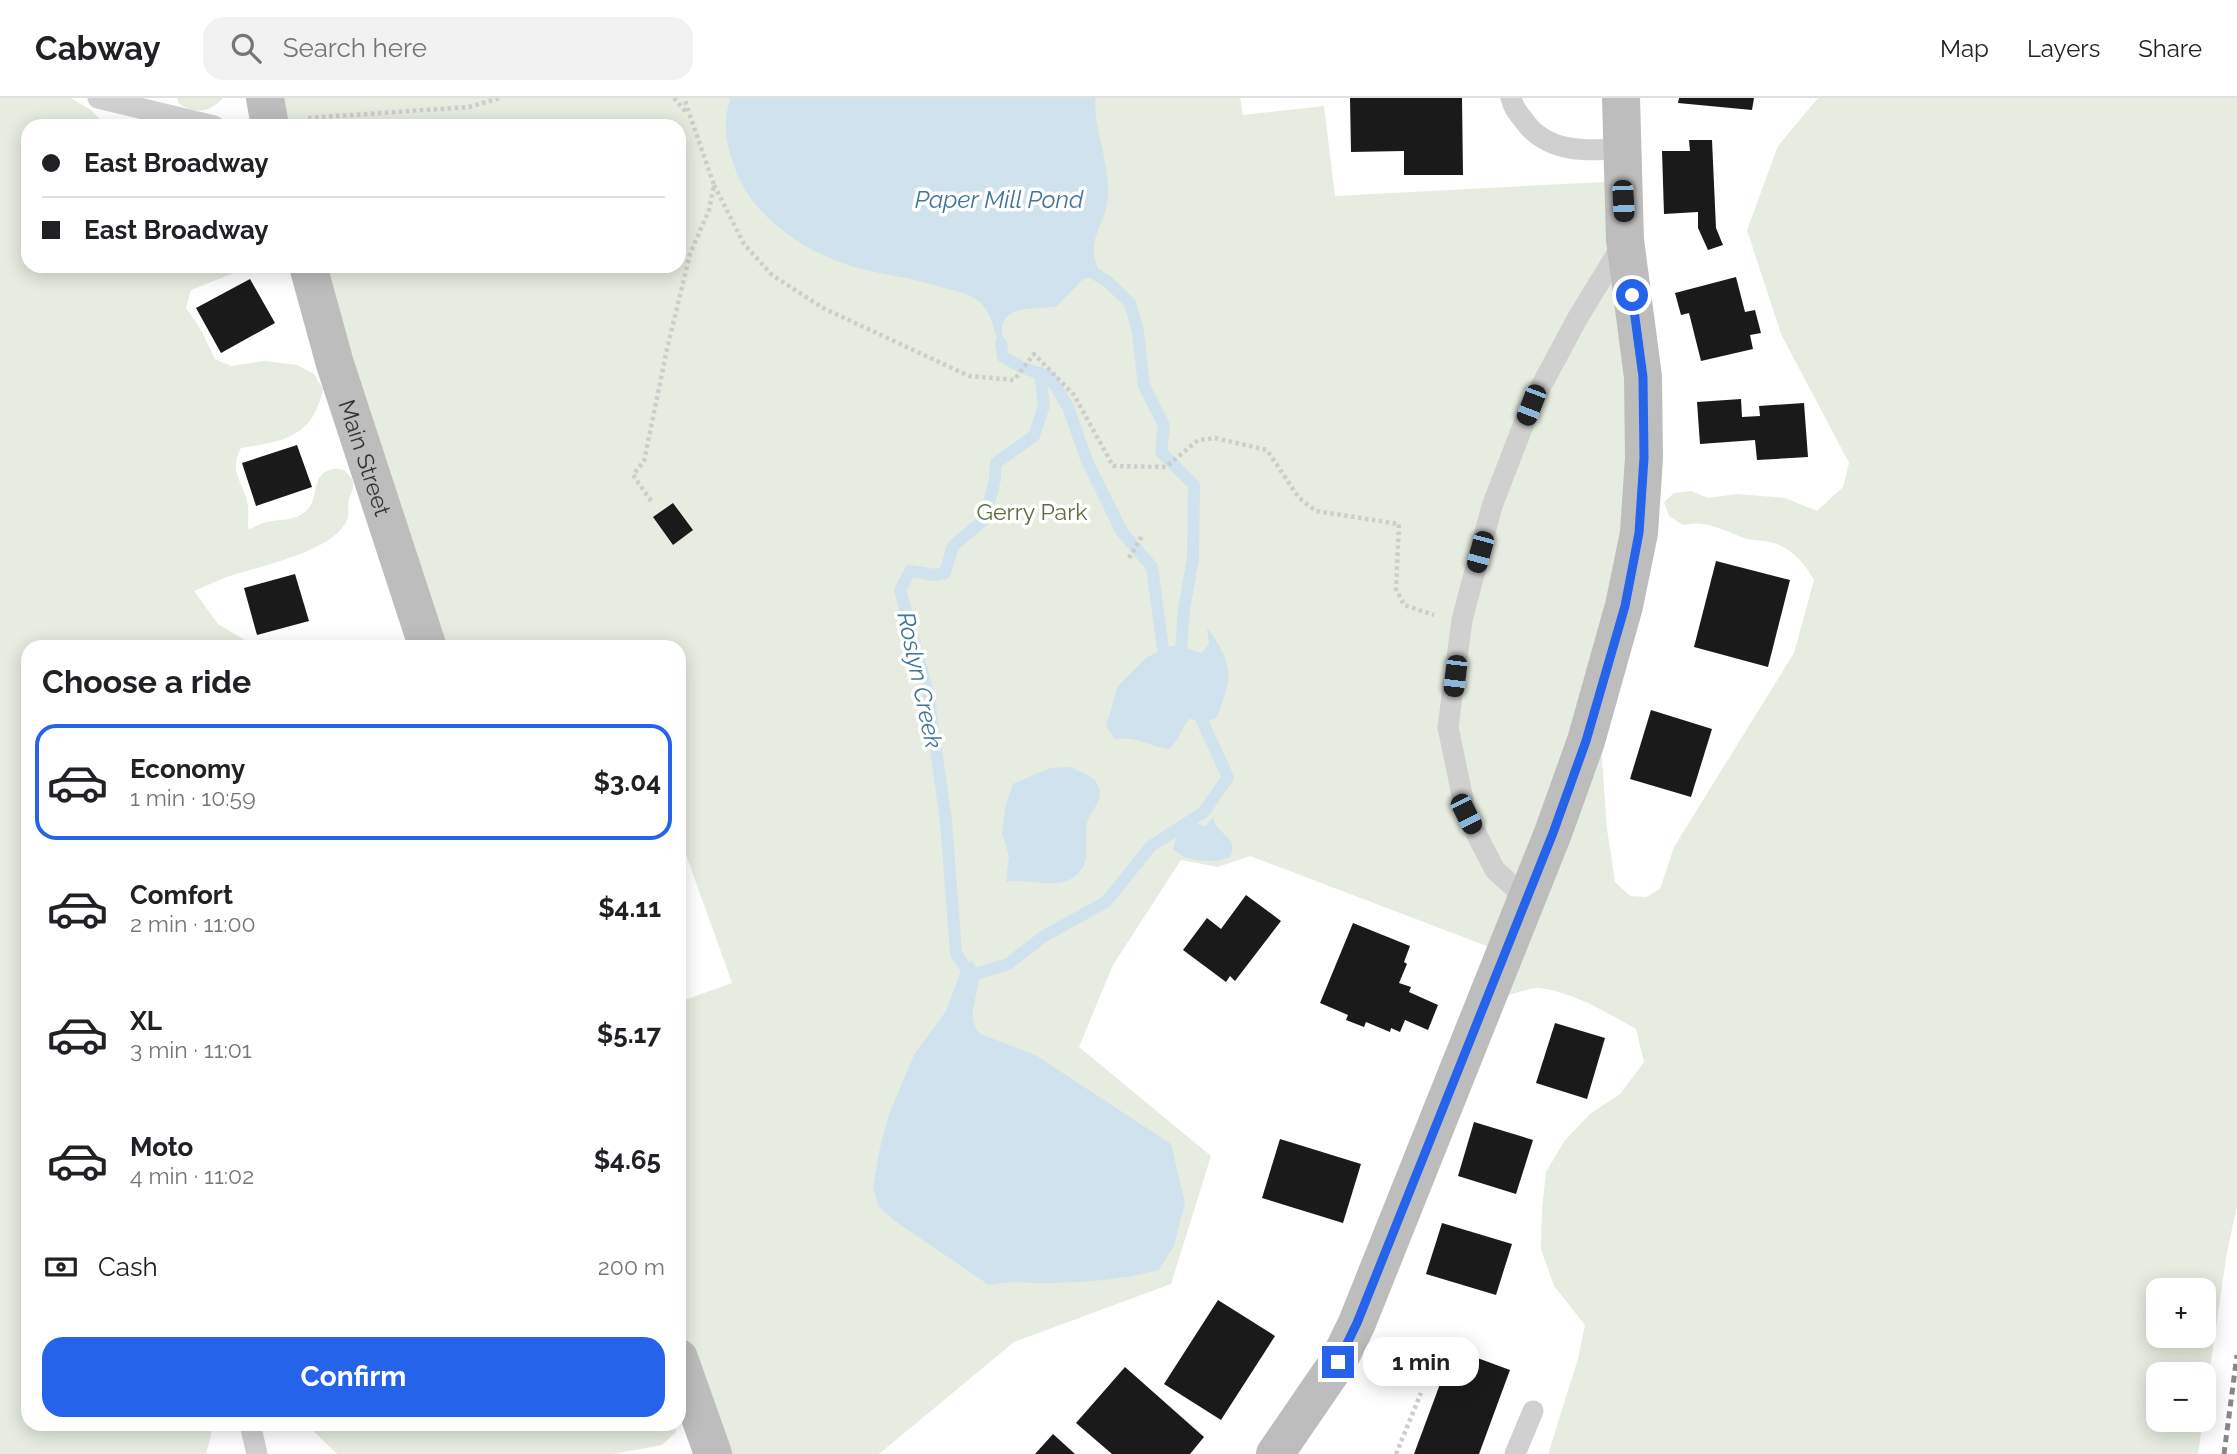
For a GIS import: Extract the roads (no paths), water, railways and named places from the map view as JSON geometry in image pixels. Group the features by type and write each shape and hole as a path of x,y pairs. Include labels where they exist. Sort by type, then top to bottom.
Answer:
{"main road":[{"path":"1275,1454 1338,1362 1357,1323 1527,899 1586,741 1625,606 1639,533 1644,458 1643,377 1625,240 1621,98"},
{"name":"Main Street","path":"310,273 335,364 425,640"},
{"path":"686,1378 713,1454"}],"lane":[{"path":"98,98 185,119"},
{"path":"1511,98 1513,106 1531,130 1557,146 1582,150 1621,149"},
{"path":"1527,899 1495,870 1466,814 1448,727 1461,625 1492,506 1531,405 1577,318 1625,240"},
{"path":"1515,1454 1533,1411"},
{"path":"252,1431 257,1454"}],"water":[{"name":"Paper Mill Pond","path":"731,98 1095,98 1108,184 1106,207 1094,243 1096,262 1101,274 1083,279 1057,306 1023,309 1008,315 1002,330 1003,357 989,315 981,303 972,297 931,284 839,262 785,233 770,219 744,188 733,162 726,125"},
{"path":"1207,627 1222,651 1228,670 1226,690 1217,717 1209,721 1189,719 1169,749 1135,740 1116,740 1106,726 1118,686 1146,658 1168,646 1202,653 1209,644"},
{"path":"1070,767 1095,780 1100,793 1087,823 1084,865 1074,877 1058,883 1006,882 1009,856 1002,832 1006,804 1013,784 1050,768"},
{"path":"1213,817 1218,828 1230,840 1233,851 1230,857 1216,861 1192,859 1173,849 1181,823 1206,826"},
{"path":"972,960 978,976 973,1021 981,1034 1037,1056 1171,1144 1185,1203 1174,1246 1159,1270 1095,1281 989,1285 895,1221 879,1207 873,1188 889,1114 914,1055 946,1011 961,971"}],"waterway":[{"name":"Roslyn Creek","path":"1085,268 1107,281 1130,303 1138,332 1144,386 1164,425 1161,452 1194,485 1193,558 1184,610 1180,661"},
{"name":"Roslyn Creek","path":"1001,343 1003,357 1023,368 1050,377 1068,407 1087,461 1122,532 1152,567 1163,649 1171,662"},
{"name":"Roslyn Creek","path":"968,981 970,976 956,953 946,821 928,693 900,590 910,571 934,575 945,573 953,546 985,519 995,479 996,463 1034,436 1044,405 1040,373"},
{"name":"Roslyn Creek","path":"970,976 1008,964 1044,936 1106,902 1151,846 1204,812 1228,777 1196,708"}],"railway":[{"path":"2224,1454 2237,1355"}],"park label":[{"name":"Gerry Park","path":"1032,511"}]}
